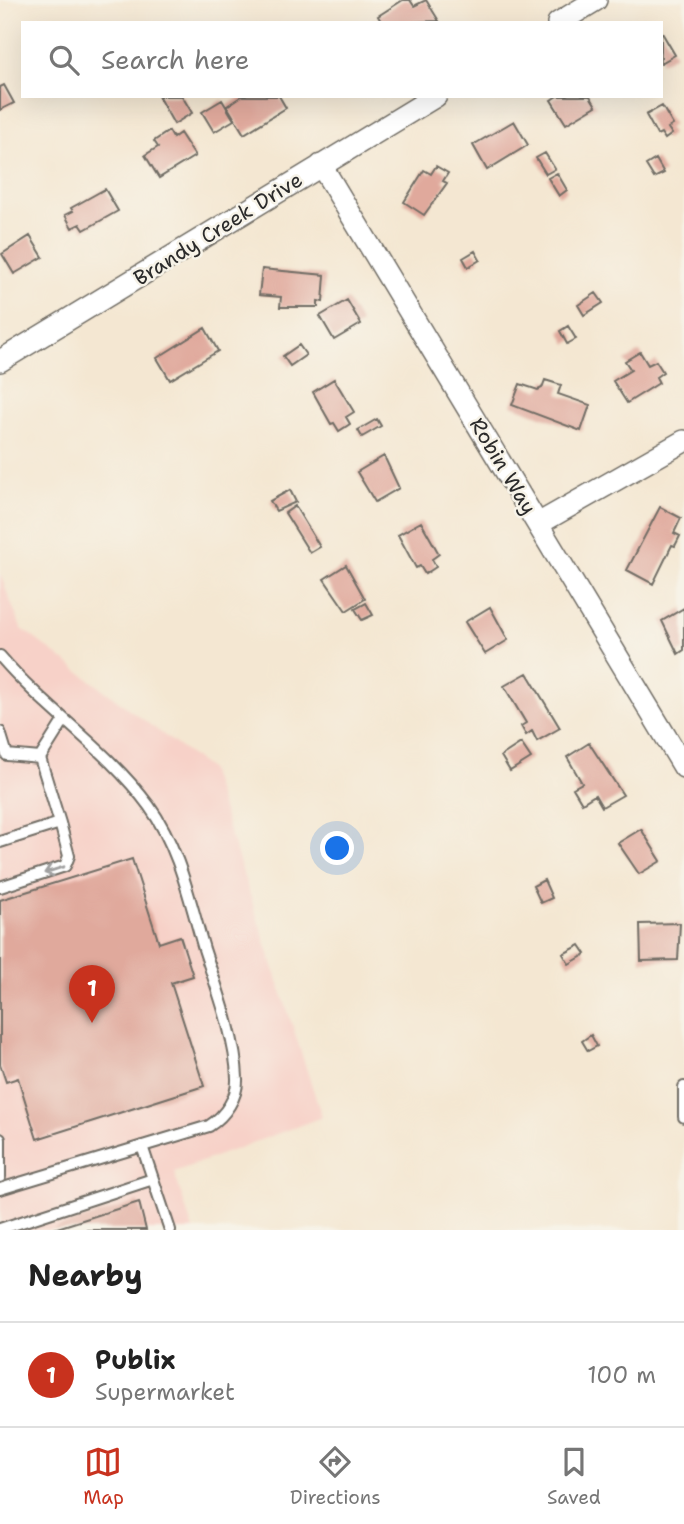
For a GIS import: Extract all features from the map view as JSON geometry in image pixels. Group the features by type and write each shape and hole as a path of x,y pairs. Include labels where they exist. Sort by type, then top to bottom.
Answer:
{"street":[{"path":"561,21 596,0"},
{"name":"Brandy Creek Drive","path":"0,361 433,98"},
{"name":"Robin Way","path":"321,165 684,767"},
{"path":"538,524 684,441"}],"lane":[{"path":"0,656 23,683 130,781 152,810 174,851 224,1011 237,1079 231,1102 221,1118 209,1126 0,1189"},
{"path":"0,887 65,866 69,856 40,758 64,720"},
{"path":"0,732 7,755 40,758"},
{"path":"0,842 60,823"},
{"path":"684,1087 684,1117"},
{"path":"0,1139 0,1177"},
{"path":"142,1146 170,1230"},
{"path":"0,1229 153,1180"}],"shaded area":[{"path":"0,574 21,628 209,769 322,1117 174,1172 193,1230 0,1230"}],"building":[{"path":"403,0 410,0 414,6 426,0 439,21 381,21 378,16"},
{"path":"663,34 675,55 663,62"},
{"path":"4,85 14,103 0,110 0,87"},
{"path":"159,98 183,98 192,113 174,124"},
{"path":"239,98 280,98 286,108 244,134 227,106"},
{"path":"591,98 596,106 566,124 551,100"},
{"path":"222,100 234,120 214,132 202,112"},
{"path":"662,106 673,125 668,128 672,134 665,139 661,133 657,135 646,115"},
{"path":"514,121 528,145 487,170 473,145"},
{"path":"169,131 173,138 180,133 195,156 159,178 145,155 158,147 154,141"},
{"path":"545,153 555,169 546,174 536,158"},
{"path":"656,159 664,173 654,178 646,165"},
{"path":"436,166 448,173 443,181 447,183 424,215 404,202 424,170 431,174"},
{"path":"557,173 567,190 559,196 548,178"},
{"path":"105,189 118,211 84,230 80,224 72,228 65,215 73,211 71,208"},
{"path":"30,236 43,257 14,274 2,254"},
{"path":"475,251 480,260 468,267 463,258"},
{"path":"262,269 325,275 323,302 318,301 318,307 280,307 281,297 259,295"},
{"path":"596,293 603,303 584,315 578,305"},
{"path":"347,300 361,324 334,340 320,316"},
{"path":"568,326 576,339 567,344 560,331"},
{"path":"205,328 218,351 170,380 157,358"},
{"path":"299,345 306,355 290,366 283,356"},
{"path":"640,352 648,365 656,361 663,372 656,377 659,383 627,403 613,381 631,370 625,361"},
{"path":"334,379 354,412 346,417 350,424 339,431 334,423 331,424 313,392"},
{"path":"545,380 561,385 558,394 590,405 581,431 512,405 520,384 538,390 542,388"},
{"path":"377,419 381,426 362,437 358,430"},
{"path":"384,456 399,488 375,502 357,472"},
{"path":"290,490 296,502 276,511 270,501"},
{"path":"295,506 320,547 310,553 285,513"},
{"path":"660,507 681,518 674,533 680,536 675,546 672,545 653,584 627,570"},
{"path":"421,522 439,554 432,559 436,567 425,574 420,566 416,568 398,535"},
{"path":"346,565 365,599 346,611 324,579"},
{"path":"366,603 373,615 362,620 355,609"},
{"path":"490,607 508,640 485,654 465,622"},
{"path":"684,608 684,650 678,654 662,621"},
{"path":"527,673 560,728 537,741 532,731 526,735 521,726 526,723 504,686"},
{"path":"521,743 531,758 510,771 501,756"},
{"path":"589,743 623,795 602,807 595,795 582,803 573,788 582,783 567,757"},
{"path":"641,829 661,861 639,874 618,843"},
{"path":"132,859 159,943 180,936 193,976 171,983 204,1086 37,1139 18,1078 6,1082 0,1064 0,900"},
{"path":"544,880 552,898 541,903 533,886"},
{"path":"680,923 678,960 641,961 640,924"},
{"path":"580,945 586,954 569,964 563,954"},
{"path":"591,1035 597,1046 588,1051 582,1041"},
{"path":"139,1202 146,1230 54,1230 54,1229"}],"place":[{"name":"Publix","path":"92,1023"}]}
